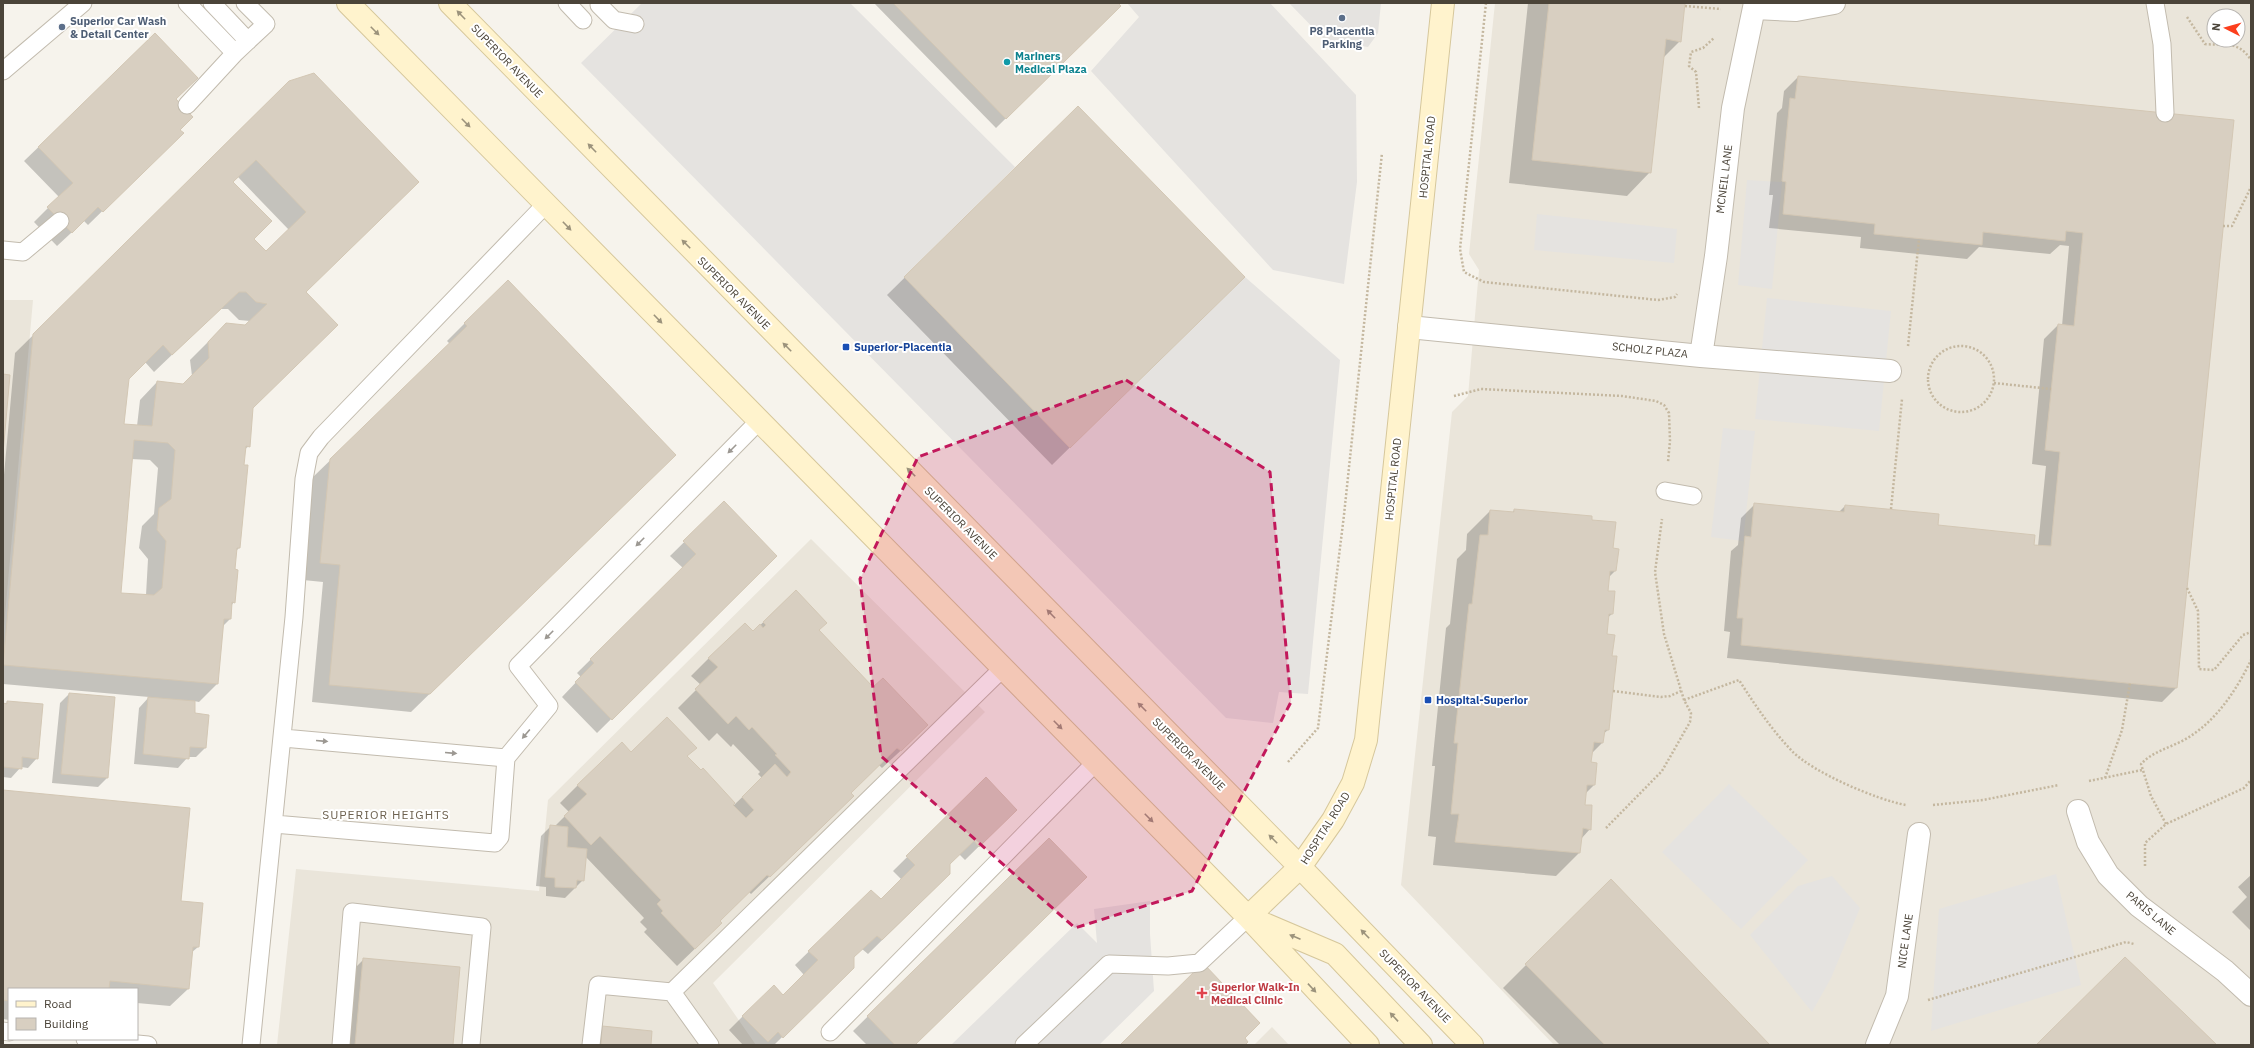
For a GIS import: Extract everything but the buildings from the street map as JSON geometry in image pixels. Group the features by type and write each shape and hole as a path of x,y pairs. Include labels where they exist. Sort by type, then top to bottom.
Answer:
{"main road":[{"path":"348,3 1248,918 1368,1045"},
{"name":"SUPERIOR AVENUE","path":"450,3 1300,867 1472,1045"},
{"name":"HOSPITAL ROAD","path":"1248,918 1300,867 1333,820 1353,783 1366,740 1443,3"},
{"path":"1248,918 1335,954 1421,1045"}],"street":[{"path":"1755,6 1796,10 1834,3"},
{"name":"MCNEIL LANE","path":"1701,356 1716,256 1733,108 1755,6"},
{"name":"SCHOLZ PLAZA","path":"1409,327 1701,356 1890,371"},
{"name":"PARIS LANE","path":"2078,811 2088,842 2108,875 2139,906 2225,971 2251,994"},
{"name":"NICE LANE","path":"1877,1045 1898,996 1919,834"}],"lane":[{"path":"3,71 83,3"},
{"path":"187,3 235,53"},
{"path":"212,3 248,41"},
{"path":"187,105 235,53 266,24 245,3"},
{"path":"567,3 583,20"},
{"path":"2155,3 2162,44 2165,113"},
{"path":"599,5 614,20 635,24"},
{"path":"251,1045 283,738 304,479 309,453 321,437 546,204"},
{"path":"3,250 23,252 60,221"},
{"path":"274,824 495,843 500,837 506,758 549,706 518,666 759,421"},
{"path":"1665,491 1693,496"},
{"path":"672,992 1002,669"},
{"path":"283,738 506,758"},
{"path":"830,1032 1095,763"},
{"path":"340,1045 352,912 482,927 471,1045"},
{"path":"1024,1045 1109,964 1168,966 1199,962 1248,918"},
{"path":"591,1045 598,985 672,992 710,1045"},
{"path":"96,1040 148,1045"}],"path":[{"path":"1486,3 1460,249 1464,272 1484,282 1658,300 1675,298"},
{"path":"1685,6 1724,9 1723,12"},
{"path":"2184,15 2188,17 2205,44 2223,43 2235,46 2246,52 2251,60"},
{"path":"1698,102 1696,72 1689,66 1689,55 1691,52 1705,47 1717,34"},
{"path":"1288,762 1318,728 1345,508 1382,152"},
{"path":"2223,226 2232,226 2251,187"},
{"path":"1969,346 1979,351 1987,358 1992,368 1994,383 1988,399 1979,407 1970,411 1959,412 1948,410 1939,404 1932,395 1928,374 1931,364 1938,355 1947,348 1969,346"},
{"path":"1994,383 2051,389"},
{"path":"1454,396 1481,389 1622,396 1656,401 1664,405 1669,412 1670,442 1655,572 1664,634 1684,700 1691,713 1690,722 1676,750 1662,771 1606,828"},
{"path":"2187,588 2198,610 2199,669 2214,670 2243,635 2251,632"},
{"path":"2166,824 2151,796 2141,764 2145,760 2185,739 2219,712 2233,694 2251,660"},
{"path":"1684,700 1739,680 1760,713 1792,752 1810,764 1851,786 1880,798 1912,805"},
{"path":"2130,683 2122,730 2105,778 2142,770"},
{"path":"1613,691 1660,697 1670,696 1681,690"},
{"path":"2145,867 2145,843 2166,824 2244,788 2251,780"},
{"path":"1926,805 1983,800 2050,786"},
{"path":"1922,1002 2126,942 2141,945"}],"highlighted area":[{"path":"1126,380 1270,472 1291,702 1192,891 1075,928 881,756 860,579 918,457"}],"shaded area":[{"path":"642,3 850,3 1015,167 904,277 1070,448 1245,277 1340,360 1308,694 1279,692 1273,723 1226,718 581,63"},
{"path":"1127,3 1270,3 1356,95 1357,182 1344,284 1273,270 1091,71 1139,17"},
{"name":"P8 Placentia Parking","path":"1289,3 1381,3 1378,33 1368,47 1326,41"},
{"path":"1495,3 2251,3 2251,1045 1554,1045 1401,885 1452,412 1468,396 1479,270 1469,254"},
{"path":"1747,180 1782,182 1772,289 1738,285"},
{"path":"1537,214 1677,229 1674,263 1534,250"},
{"path":"1767,298 1891,311 1879,431 1755,419"},
{"path":"3,300 33,300 3,638"},
{"path":"1723,428 1755,431 1743,541 1711,537"},
{"path":"811,539 985,712 713,983 756,1045 277,1045 296,869 539,891 548,800"},
{"path":"1729,784 1808,860 1741,929 1662,852"},
{"path":"2056,874 2081,985 1931,1031 1939,909"},
{"path":"1832,876 1860,908 1831,978 1812,1012 1750,935 1798,886"},
{"path":"1150,901 1150,934 1154,991 1099,1045 951,1045 1077,923 1097,943 1094,909"},
{"path":"1272,1027 1289,1045 1254,1045"}],"place":[{"name":"P8 Placentia Parking","path":"1342,18"},
{"name":"Superior Car Wash & Detail Center","path":"62,27"},
{"name":"Mariners Medical Plaza","path":"1007,62"},
{"name":"Superior-Placentia","path":"846,347"},
{"name":"Hospital-Superior","path":"1428,700"},
{"name":"Superior Walk-In Medical Clinic","path":"1202,993"}],"district":[{"name":"SUPERIOR HEIGHTS","path":"386,814"}]}
